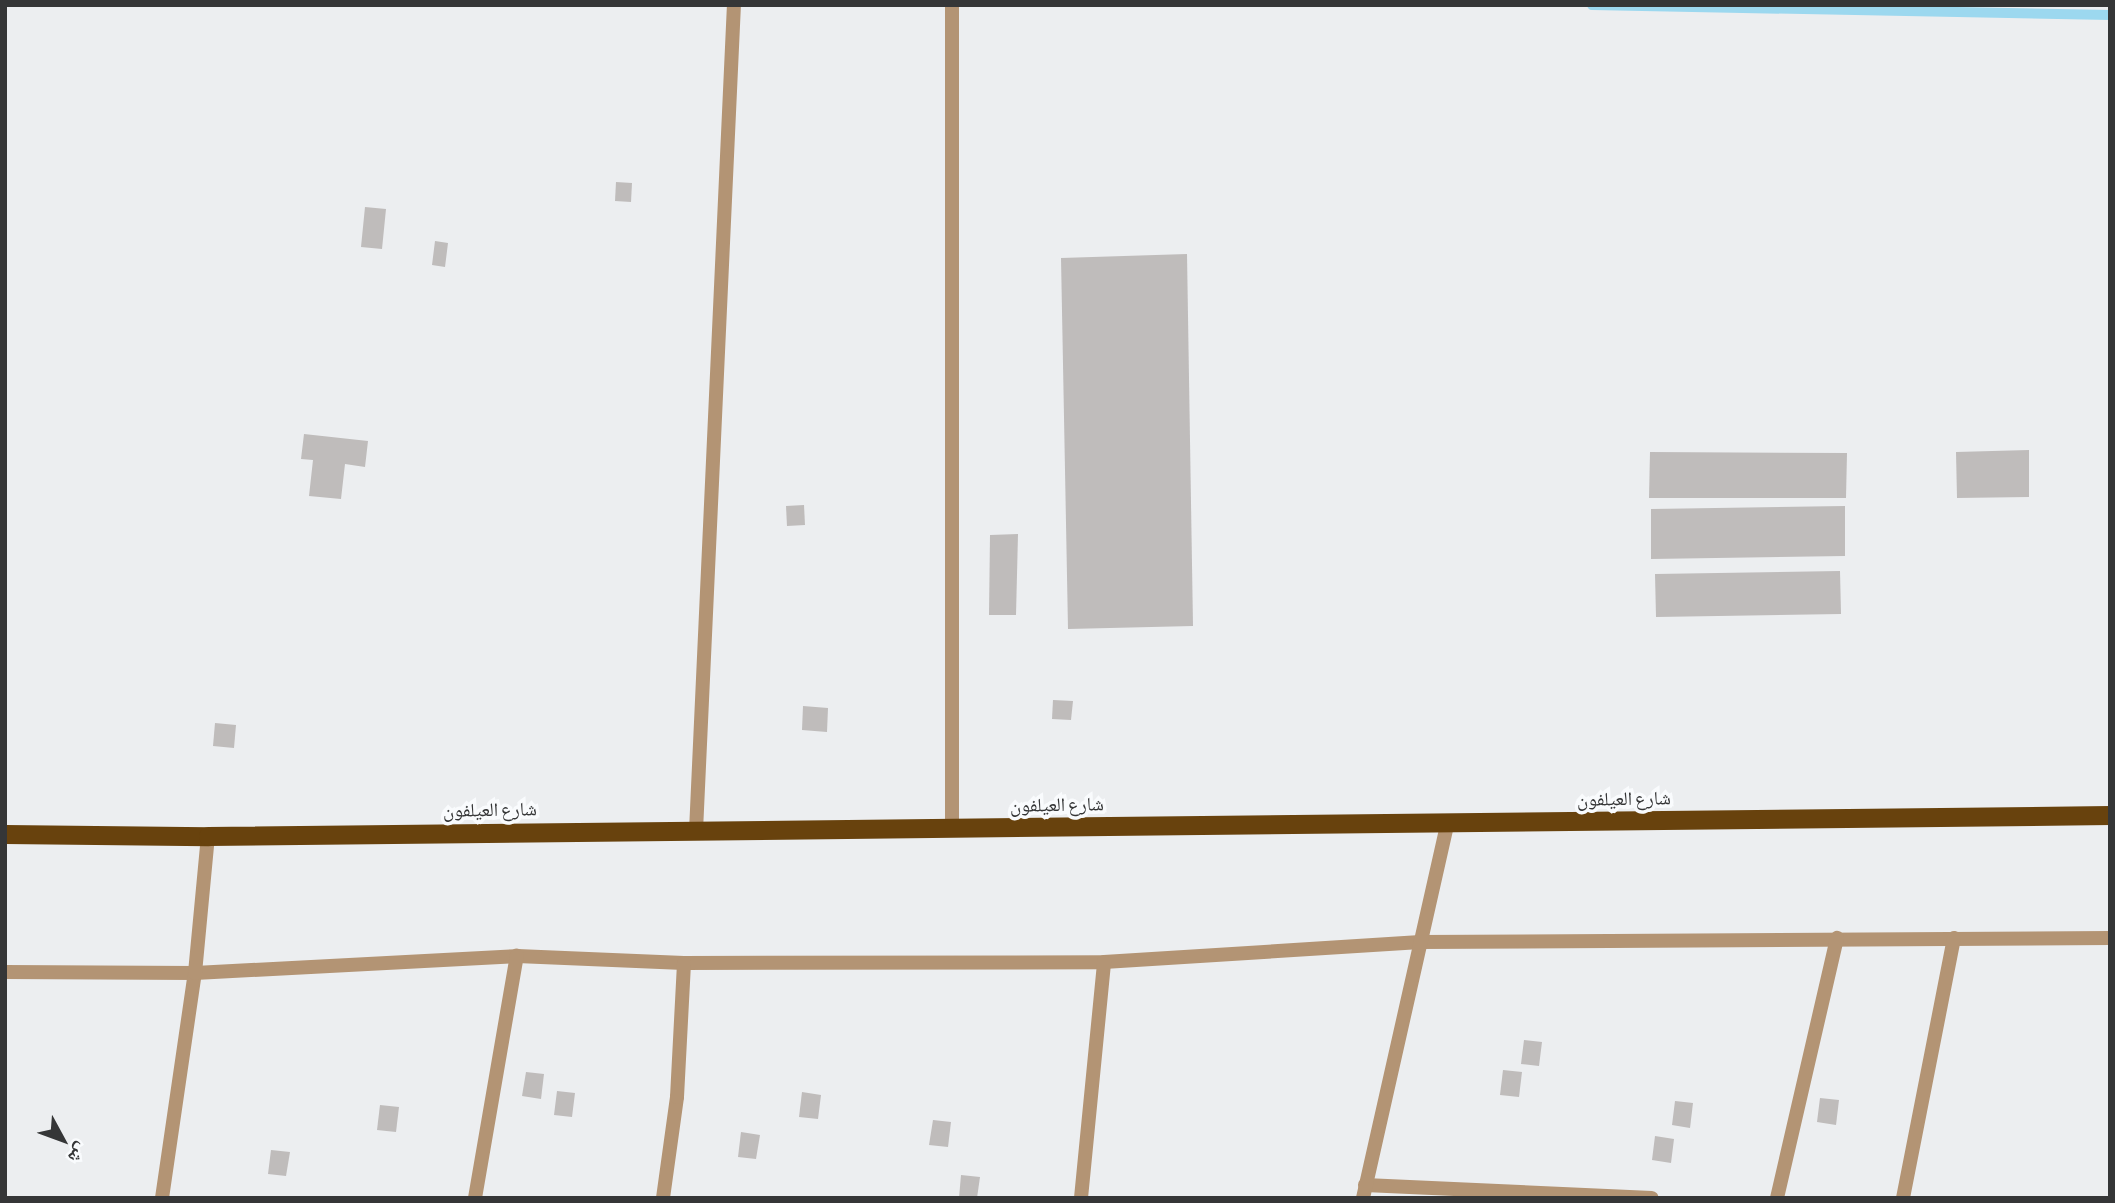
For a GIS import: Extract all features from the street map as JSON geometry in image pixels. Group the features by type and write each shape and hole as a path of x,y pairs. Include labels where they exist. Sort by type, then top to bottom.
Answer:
{"highway":[{"name":"شارع العيلفون","path":"5,834 952,829 2110,815"}],"street":[{"path":"696,831 734,5"},
{"path":"952,5 952,829"},
{"path":"1447,824 1364,1192 1653,1198"},
{"path":"162,1198 195,973 208,835"},
{"path":"1777,1198 1837,938"},
{"path":"1903,1198 1954,938"},
{"path":"5,972 195,973 517,956 684,963 1104,962 1420,942 2110,938"},
{"path":"475,1198 517,956"},
{"path":"1081,1198 1104,962"},
{"path":"663,1198 677,1097 684,963"}],"building":[{"path":"616,182 632,183 631,202 615,201"},
{"path":"365,207 386,209 382,249 361,247"},
{"path":"435,241 448,243 445,267 432,265"},
{"path":"1187,254 1193,626 1068,629 1061,258"},
{"path":"304,434 368,441 365,467 345,464 341,499 309,496 313,460 301,459"},
{"path":"2029,450 2029,497 1957,498 1956,452"},
{"path":"1650,452 1847,453 1846,498 1649,498"},
{"path":"804,505 805,525 787,526 786,506"},
{"path":"1845,506 1845,556 1651,559 1651,509"},
{"path":"1018,534 1016,615 989,615 990,535"},
{"path":"1840,571 1841,614 1656,617 1655,574"},
{"path":"1053,700 1073,701 1071,720 1052,719"},
{"path":"803,706 828,708 827,732 802,730"},
{"path":"215,723 236,725 234,748 213,746"},
{"path":"1524,1040 1542,1042 1539,1066 1521,1064"},
{"path":"1503,1070 1522,1072 1519,1097 1500,1095"},
{"path":"526,1072 544,1074 541,1099 522,1096"},
{"path":"557,1091 575,1093 572,1117 554,1115"},
{"path":"802,1092 821,1095 818,1119 799,1117"},
{"path":"1820,1098 1839,1100 1836,1125 1817,1122"},
{"path":"1675,1101 1693,1103 1690,1128 1672,1125"},
{"path":"380,1105 399,1107 396,1132 377,1130"},
{"path":"933,1120 951,1122 948,1147 929,1145"},
{"path":"741,1132 760,1135 756,1159 738,1157"},
{"path":"1655,1136 1674,1139 1671,1163 1652,1160"},
{"path":"271,1150 290,1152 286,1176 268,1174"},
{"path":"961,1175 980,1177 977,1198 959,1198"}],"waterway":[{"path":"1592,5 2110,15"}]}
